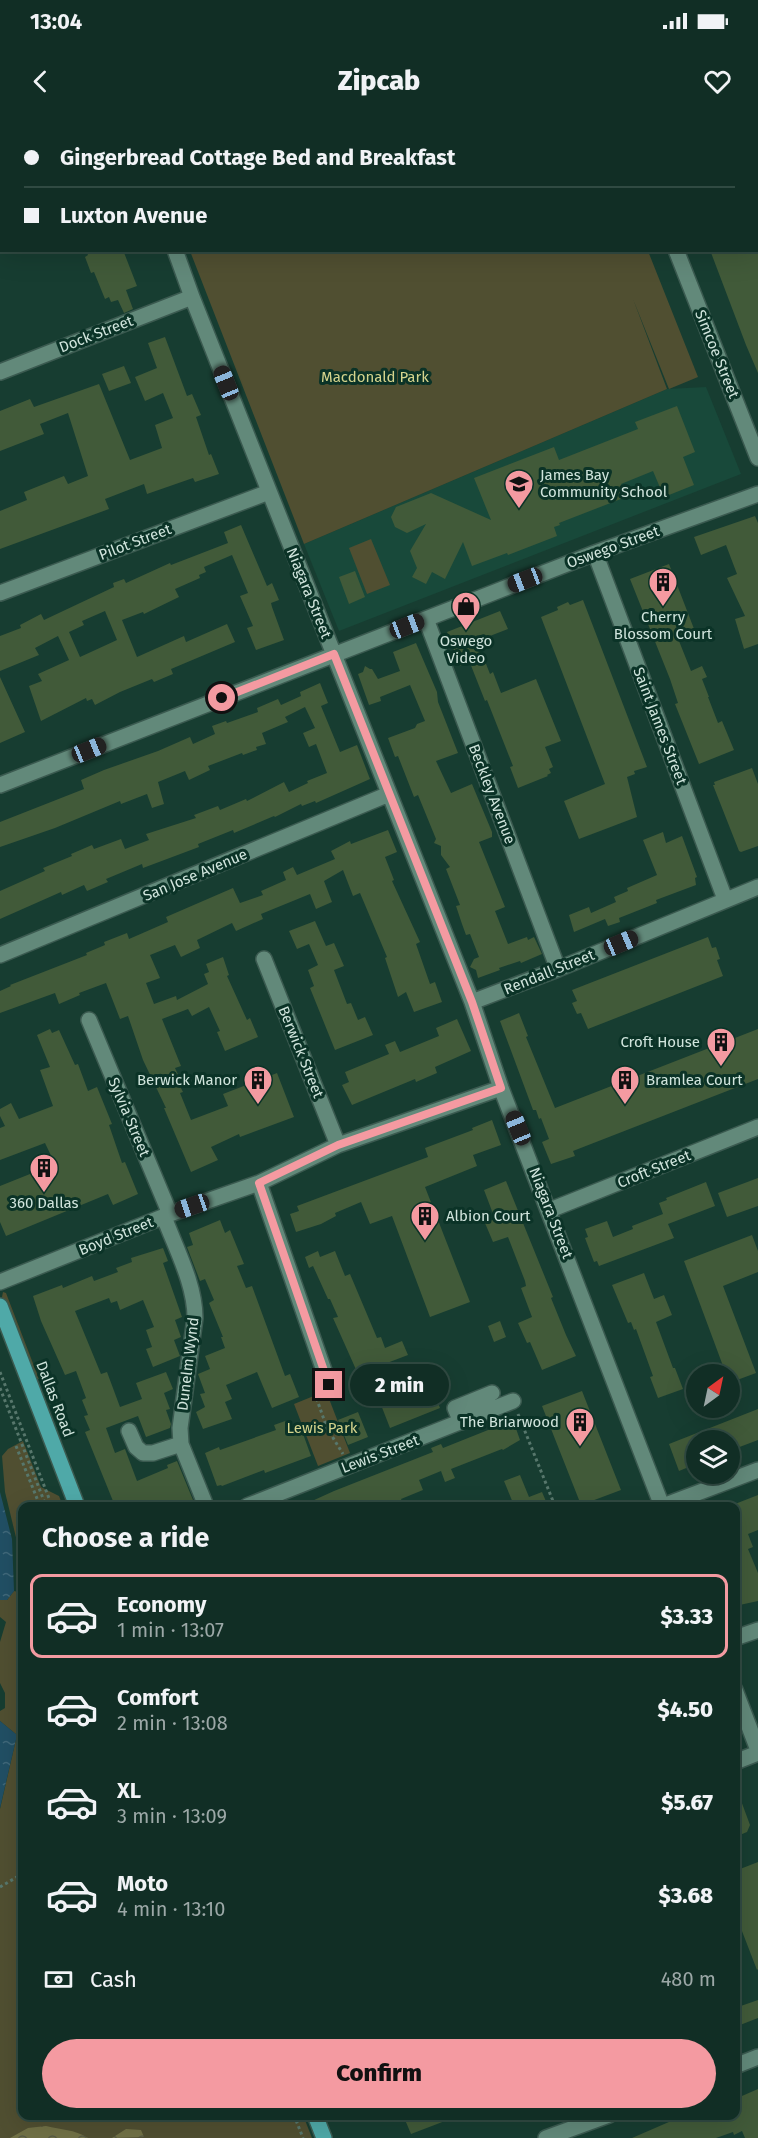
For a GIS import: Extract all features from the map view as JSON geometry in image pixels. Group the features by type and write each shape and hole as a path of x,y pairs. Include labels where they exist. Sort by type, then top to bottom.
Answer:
{"main road":[{"name":"Dallas Road","path":"0,1306 75,1502"},
{"path":"317,2120 324,2138"}],"street":[{"name":"Niagara Street","path":"176,252 472,1002 501,1088 661,1502"},
{"name":"Simcoe Street","path":"677,252 758,458"},
{"name":"Dock Street","path":"0,372 192,297"},
{"name":"Pilot Street","path":"0,593 269,492"},
{"name":"Oswego Street","path":"0,785 595,553 758,494"},
{"name":"Saint James Street","path":"595,553 725,899"},
{"name":"Beckley Avenue","path":"426,619 558,969"},
{"name":"San Jose Avenue","path":"0,955 389,795"},
{"name":"Rendall Street","path":"472,1002 758,887"},
{"name":"Berwick Street","path":"264,959 338,1145"},
{"name":"Sylvia Street","path":"88,1020 167,1215"},
{"name":"Boyd Street","path":"0,1282 167,1215 259,1183 338,1145 501,1088"},
{"name":"Croft Street","path":"550,1210 758,1127"},
{"path":"259,1183 329,1385"},
{"name":"Dunelm Wynd","path":"167,1215 195,1304 180,1428 181,1444 204,1502"},
{"path":"461,1422 455,1408 492,1393"},
{"name":"Lewis Street","path":"257,1502 513,1401"},
{"path":"129,1431 136,1447 143,1453 153,1453 181,1444"},
{"path":"674,1502 758,1470"},
{"path":"740,1636 758,1630"},
{"path":"740,1703 758,1752 740,1760"},
{"path":"740,2064 758,2057"},
{"path":"546,2138 595,2120"}],"path":[{"path":"0,1372 50,1502"},
{"path":"329,1385 324,1393 315,1396 327,1428 350,1465"},
{"path":"0,1388 44,1502"},
{"path":"513,1401 553,1502"},
{"path":"16,1446 38,1502"},
{"path":"0,1887 18,1876"},
{"path":"296,2120 303,2138"}],"shaded area":[{"name":"James Bay Community School","path":"706,387 741,474 339,631 304,544 667,389"}],"green space":[{"name":"Macdonald Park","path":"190,252 648,252 698,377 669,389 633,299 667,389 304,544"},
{"path":"371,539 390,585 367,594 349,548"},
{"path":"3,1292 6,1293 39,1379 34,1377 2,1297"},
{"name":"Lewis Park","path":"326,1391 350,1453 318,1466 294,1404"},
{"path":"23,1441 41,1487 59,1496 61,1502 18,1502 18,1546 5,1492 2,1456 8,1449"},
{"path":"14,1591 18,1592 18,2120 305,2120 312,2138 0,2138 0,1809 17,1735 0,1721 0,1711 5,1708 5,1693 0,1683 0,1642 6,1622 0,1617 0,1600 7,1600"},
{"path":"46,2126 73,2131 88,2138 10,2138 28,2128"},
{"path":"126,2129 141,2130 144,2137 112,2138"}],"water":[{"path":"0,1492 12,1539 14,1591 7,1600 0,1600"},
{"path":"0,1721 17,1735 0,1808"}],"building":[{"path":"87,252 124,252 137,286 126,290 133,309 124,313 118,300 111,302 109,297 105,299 94,272 91,273 85,257 88,255"},
{"path":"711,252 758,252 758,373"},
{"path":"165,337 187,396 192,394 201,415 196,417 209,455 211,454 219,474 195,482 193,478 147,494 144,484 105,499 109,509 0,549 0,511 27,500 24,492 64,476 68,484 88,476 68,413 40,424 44,434 0,451 0,411 30,399 34,407 99,384 130,460 162,448 155,425 173,418 163,393 145,401 135,377 157,368 148,343"},
{"path":"124,366 131,383 109,391 102,374"},
{"path":"677,406 695,452 683,457 694,485 664,497 653,471 621,484 626,497 559,523 560,525 554,527 557,536 472,566 463,542 445,579 432,572 426,584 412,577 417,568 410,551 426,524 407,533 395,527 391,517 396,507 431,493 491,520 474,478 554,447 559,460 638,429 635,422"},
{"path":"755,516 758,523 758,644 744,649 735,619 745,616 727,578 737,574 726,545 701,555 694,537"},
{"path":"241,525 267,586 272,583 279,600 271,603 284,640 256,650 247,628 253,626 240,596 248,593 232,555 204,567 206,572 199,575 200,578 175,589 179,597 144,614 143,612 122,620 137,657 184,636 186,642 227,624 235,642 171,669 173,674 154,682 152,679 95,705 92,699 87,701 86,698 41,721 29,686 42,681 38,674 69,660 58,636 35,648 39,655 0,671 0,636 21,628 20,625 41,614 44,620 114,587 113,583 124,579 126,583 170,563 171,565 228,543 224,532","holes":["105,611 117,640 80,657 69,632 84,625 82,621"]},
{"path":"669,564 696,634 679,641 691,671 702,666 707,677 702,679 708,697 718,723 722,721 734,750 699,764 675,704 678,703 670,679 630,579"},
{"path":"355,571 365,597 349,604 339,577"},
{"path":"583,600 647,767 634,771 635,774 627,777 637,817 579,839 564,801 605,784 541,617 558,610 557,607 568,602 570,605"},
{"path":"500,611 508,629 477,641 490,674 493,672 501,693 536,679 561,741 545,747 553,767 549,769 551,773 518,788 510,767 513,766 487,700 485,701 470,663 460,666 447,632"},
{"path":"416,643 437,692 438,702 458,753 436,761 451,793 472,784 492,832 492,837 479,842 505,907 495,911 508,944 527,937 528,940 534,937 542,954 521,963 520,961 499,968 500,970 478,978 476,970 470,967 474,959 479,957 470,934 466,935 456,906 460,905 446,869 450,867 441,855 441,846 434,843 436,839 418,795 414,797 398,756 395,757 388,738 415,728 417,724 425,721 410,685 380,697 381,701 369,705 358,674 363,672 365,666 372,669 378,679 400,671 393,652"},
{"path":"0,677 25,732 0,743"},
{"path":"320,683 328,703 321,706 340,752 357,745 370,779 316,803 315,801 302,806 301,804 275,817 234,833 233,830 198,844 199,847 143,868 142,864 106,879 108,882 87,891 84,885 62,895 61,892 0,919 0,891 45,871 43,868 72,856 71,854 92,845 94,849 121,839 125,849 149,840 146,834 196,818 194,815 218,806 220,810 246,799 247,801 284,782 289,792 327,773 316,744 309,747 303,733 315,728 305,707 285,717 288,722 262,733 266,744 256,747 257,750 243,755 242,753 208,766 210,770 189,780 185,771 158,782 164,804 152,808 147,794 121,804 120,801 55,828 0,847 0,822 84,789 81,780 104,770 190,737 193,744 215,734 212,726 258,712 257,708 278,699 281,705 301,696 300,692"},
{"path":"752,768 758,784 758,846 741,852 713,785 715,785 714,782"},
{"path":"388,830 397,852 385,857 394,880 392,881 420,942 416,944 430,984 435,982 442,1002 414,1012 406,992 398,997 385,958 387,957 360,893 353,896 343,870 324,881 332,902 316,909 310,894 261,914 263,919 236,931 232,923 197,940 200,948 181,957 175,945 150,955 160,978 146,983 154,1004 176,996 177,1000 208,984 204,974 209,972 206,964 223,957 229,975 227,976 247,1020 250,1018 258,1037 225,1051 217,1032 220,1031 209,1007 192,1016 188,1009 162,1019 181,1066 175,1068 183,1085 180,1086 183,1092 180,1093 191,1120 228,1106 223,1094 277,1073 294,1117 240,1137 239,1134 211,1147 218,1160 191,1172 164,1108 166,1108 143,1060 128,1016 120,1019 106,983 79,993 80,995 59,1004 55,993 0,1013 0,991 10,985 87,955 86,953 105,945 104,942 127,933 129,939 168,922 166,917 233,888 240,903 263,895 261,891 286,880 283,872 293,867 297,875 335,859 331,851 350,841 351,844"},
{"path":"663,832 666,843 682,836 697,877 695,878 696,885 656,900 657,903 619,918 620,922 608,926 605,919 574,932 569,915 589,907 591,913 616,902 614,897 628,891 627,888 657,875 643,840"},
{"path":"315,921 326,946 334,943 344,966 334,970 347,1004 351,1003 358,1020 365,1017 373,1035 335,1050 310,988 314,986 308,970 318,965 309,944 297,949 289,931"},
{"path":"708,937 712,948 716,947 720,959 717,960 723,976 588,1029 581,1013 577,1014 572,1003 577,1001 572,990"},
{"path":"519,1013 528,1036 526,1037 555,1108 758,1029 758,1079 573,1151 575,1156 551,1164 542,1142 549,1139 541,1118 539,1119 536,1110 533,1110 500,1021"},
{"path":"457,1019 471,1051 435,1067 437,1073 416,1082 415,1079 352,1105 342,1085 349,1082 345,1072 389,1054 385,1045 395,1041 400,1052 439,1036 436,1028"},
{"path":"50,1029 52,1033 59,1030 75,1065 78,1064 88,1091 97,1087 112,1124 109,1125 122,1163 125,1162 138,1194 113,1205 108,1194 6,1236 0,1222 0,1186 55,1164 45,1143 0,1160 0,1128 5,1126 0,1116 0,1109 11,1103 19,1119 53,1106 40,1070 50,1067 37,1035"},
{"name":"Albion Court","path":"492,1120 501,1145 473,1155 477,1166 425,1187 470,1302 430,1317 392,1216 370,1224 361,1202 335,1213 336,1216 321,1224 296,1232 290,1214 299,1211 297,1206 428,1157 425,1148 473,1130 472,1128"},
{"path":"758,1178 758,1206 727,1217 718,1193"},
{"path":"506,1181 576,1356 542,1370 530,1342 527,1343 518,1323 532,1317 521,1288 526,1286 525,1281 508,1237 493,1242 485,1223 495,1219 484,1190"},
{"path":"706,1182 715,1206 668,1224 674,1238 599,1266 597,1261 594,1262 585,1238 588,1237 585,1229 607,1221 613,1237 633,1229 632,1226 663,1214 659,1203 667,1200 666,1198"},
{"path":"220,1220 225,1233 230,1230 244,1264 237,1266 246,1288 252,1286 285,1376 290,1374 299,1397 272,1408 257,1372 226,1385 232,1399 225,1402 232,1419 203,1429 196,1412 205,1407 200,1394 205,1393 198,1374 210,1369 205,1356 225,1348 221,1337 223,1337 209,1303 214,1300 205,1279 200,1281 187,1247 193,1245 189,1233"},
{"path":"752,1235 758,1251 758,1272 723,1286 756,1373 740,1379 740,1364 722,1364 684,1261"},
{"path":"163,1248 168,1261 163,1263 182,1317 175,1320 181,1337 174,1340 180,1356 153,1367 146,1349 152,1347 146,1330 154,1327 143,1300 120,1310 117,1301 111,1303 109,1298 75,1311 101,1374 107,1372 120,1407 142,1399 136,1383 166,1372 173,1389 164,1393 170,1409 166,1410 171,1424 170,1428 146,1437 138,1416 106,1428 115,1453 125,1449 137,1481 168,1468 167,1465 177,1461 193,1500 189,1502 113,1502 85,1432 90,1430 84,1416 88,1415 82,1400 86,1398 76,1371 65,1375 41,1321 33,1296 62,1285 63,1288 92,1276 94,1281 118,1272 116,1268 132,1262 131,1258"},
{"path":"318,1251 320,1257 335,1251 345,1276 350,1274 377,1338 381,1337 385,1348 402,1341 408,1355 358,1374 333,1318 338,1317 330,1299 313,1266 309,1268 305,1257"},
{"path":"644,1273 654,1299 664,1295 672,1315 656,1322 683,1389 658,1398 650,1377 653,1376 636,1329 634,1330 631,1322 628,1323 612,1285"},
{"path":"500,1321 506,1337 494,1342 488,1326"},
{"path":"430,1383 440,1408 390,1428 376,1392 388,1386 391,1392 394,1390 397,1397"},
{"name":"The Briarwood","path":"582,1391 621,1490 589,1502 580,1502 542,1406"},
{"path":"758,1409 758,1440 740,1447 740,1430 705,1430 740,1418"},
{"path":"358,1412 368,1437 348,1445 338,1420"},
{"path":"288,1420 293,1435 302,1431 311,1456 265,1473 264,1470 217,1486 205,1453 276,1430 274,1425"},
{"path":"513,1420 520,1440 503,1450 451,1469 455,1478 445,1482 441,1471 419,1480 423,1490 401,1499 402,1502 310,1502 433,1452 431,1448 441,1444 443,1448"},
{"path":"686,1437 686,1468 679,1471 669,1444"},
{"path":"520,1475 529,1497 542,1492 546,1502 513,1502 504,1481"},
{"path":"758,1495 758,1530 748,1534 753,1547 748,1549 758,1573 758,1601 740,1605 740,1502"},
{"path":"740,1798 750,1825 747,1832 740,1835"},
{"path":"758,1862 757,1970 740,1926 740,1869"},
{"path":"758,2000 758,2018 740,2025 740,2006"},
{"path":"758,2089 758,2138 745,2138 742,2131 716,2138 632,2138 673,2120 740,2120 740,2097"},
{"path":"405,2120 448,2120 411,2134"}],"place":[{"name":"James Bay Community School","path":"519,510"},
{"name":"Cherry Blossom Court","path":"663,608"},
{"name":"Oswego Video","path":"466,632"},
{"name":"Croft House","path":"721,1068"},
{"name":"Berwick Manor","path":"258,1106"},
{"name":"Bramlea Court","path":"625,1106"},
{"name":"360 Dallas","path":"44,1194"},
{"name":"Albion Court","path":"425,1242"},
{"name":"The Briarwood","path":"580,1448"}],"route":[{"path":"222,698 334,654 472,1002 501,1088 338,1145 259,1183 329,1385"}]}
